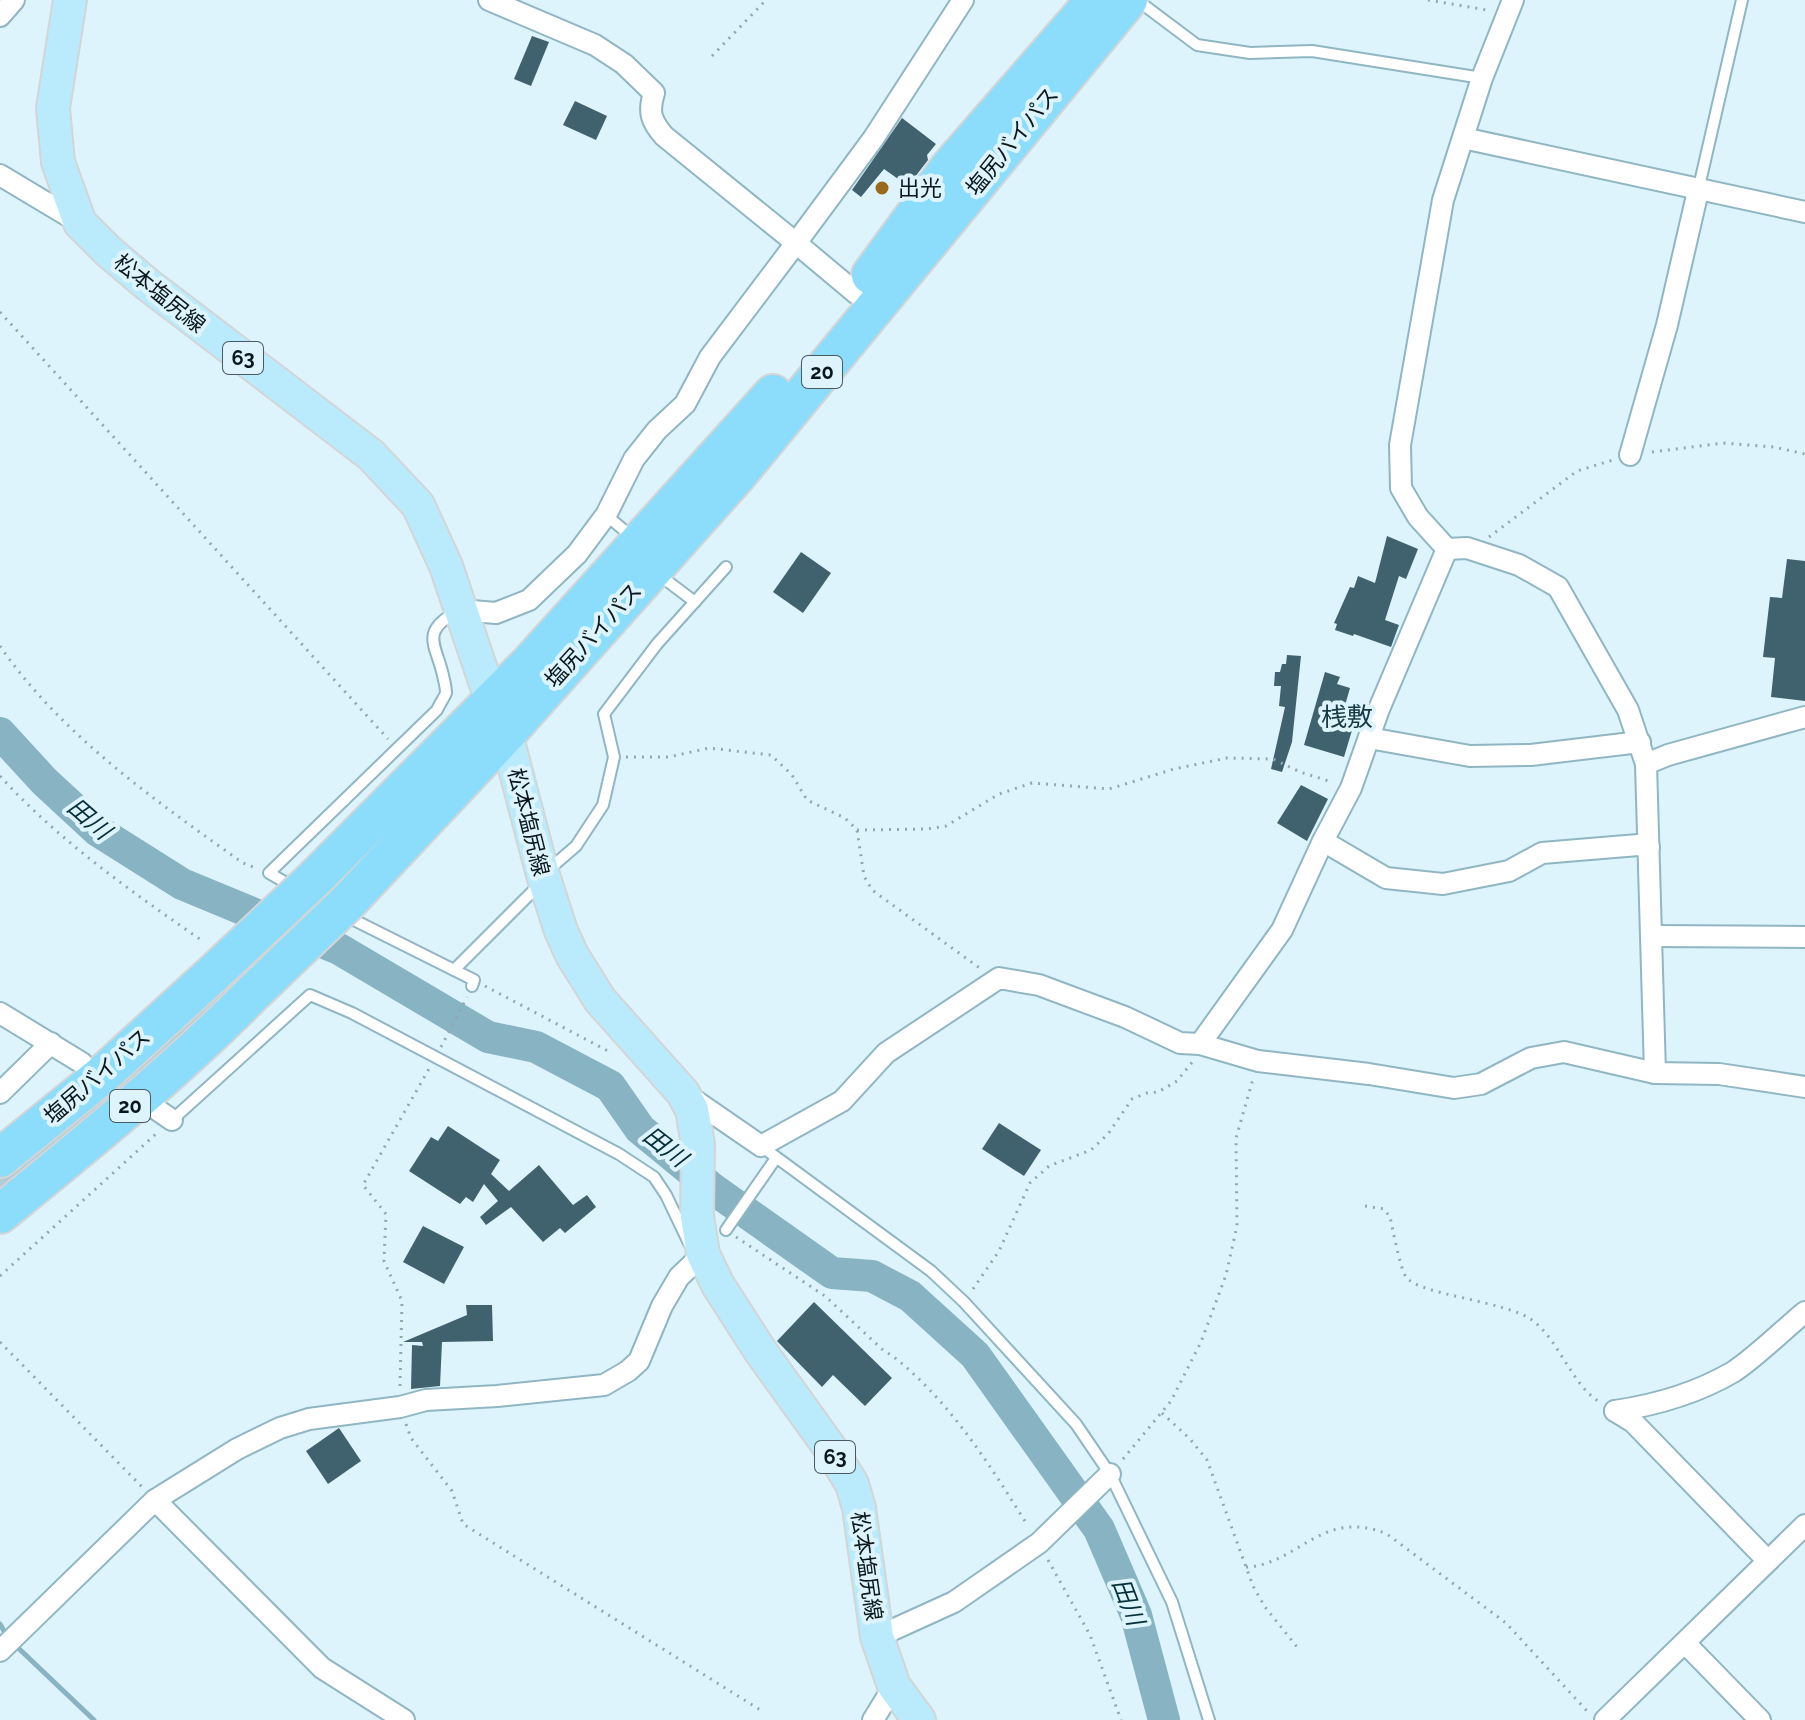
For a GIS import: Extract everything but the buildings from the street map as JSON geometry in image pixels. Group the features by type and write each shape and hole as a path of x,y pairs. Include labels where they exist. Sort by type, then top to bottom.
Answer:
{"highway":[{"name":"塩尻バイパス","path":"499,718 529,664 799,364 857,294 950,167 1094,0"},
{"name":"塩尻バイパス","path":"0,1214 136,1101 220,1026 254,992 322,895 652,569 738,474 1128,0"},
{"name":"塩尻バイパス","path":"0,1158 101,1076 212,959 322,895"}],"main road":[{"name":"松本塩尻線","path":"70,0 53,108 58,162 80,223 147,284 371,455 418,505 440,551 499,718 561,931 600,1000 683,1093 692,1110 696,1130 700,1256 852,1484 859,1508 877,1637 894,1686 919,1720"}],"street":[{"path":"0,16 14,0"},
{"path":"489,0 595,45 624,64 654,93 649,110 654,124 664,136 857,294"},
{"path":"460,610 496,613 529,600 577,554 606,515 634,459 657,430 685,404 710,357 873,139 963,0"},
{"path":"1447,549 1418,517 1401,488 1400,445 1443,200 1482,78 1510,7"},
{"path":"1463,138 1805,212"},
{"path":"0,175 80,223"},
{"path":"1630,455 1667,325 1698,191"},
{"path":"1447,549 1467,548 1519,565 1558,587 1628,710 1646,764 1655,1073"},
{"path":"1202,1045 1282,930 1351,788 1447,549"},
{"path":"1646,764 1805,717"},
{"path":"1369,738 1470,756 1531,755 1640,742"},
{"path":"1323,841 1386,878 1443,884 1509,871 1542,853 1638,845 1649,847"},
{"path":"1652,936 1805,937"},
{"path":"683,1093 702,1103 770,1156 842,1101 886,1053 999,978 1039,985 1125,1017 1180,1043 1202,1045 1258,1061 1454,1088 1481,1084 1531,1058 1564,1052 1655,1073 1719,1074 1805,1087"},
{"path":"0,1013 82,1063"},
{"path":"0,1093 51,1043"},
{"path":"0,1651 155,1500 237,1449 280,1428 309,1419 400,1407 426,1400 604,1385 639,1361 662,1306 679,1277 700,1256"},
{"path":"1615,1411 1643,1407 1688,1394 1734,1371 1805,1312"},
{"path":"1615,1411 1633,1422 1768,1561"},
{"path":"877,1637 954,1602 1041,1541 1106,1478"},
{"path":"155,1500 322,1668 404,1720"},
{"path":"1605,1720 1805,1525"},
{"path":"1685,1643 1760,1720"},
{"path":"873,1720 894,1686"}],"lane":[{"path":"1137,0 1197,45 1250,53 1312,51 1482,78"},
{"path":"1698,191 1742,0"},
{"path":"606,515 625,531"},
{"path":"454,970 576,846 603,805 614,757 604,714 657,644 726,567"},
{"path":"652,569 695,602"},
{"path":"460,610 442,620 433,631 433,644 442,666 446,691 437,710 269,873 322,895 473,983"},
{"path":"164,1114 310,995 436,1057 619,1154 654,1177 700,1256"},
{"path":"728,1227 770,1156 931,1271 964,1302 1076,1424 1172,1602 1209,1720"}],"path":[{"path":"712,56 766,0"},
{"path":"1428,0 1510,7"},
{"path":"0,312 398,750"},
{"path":"0,646 59,716 159,803 243,863 269,873"},
{"path":"614,757 669,757 709,748 771,755 792,775 807,800 845,818 857,830 864,876 872,890 981,969 999,978"},
{"path":"857,830 946,826 999,794 1032,783 1109,789 1174,769 1227,758 1273,759 1300,772 1351,788"},
{"path":"0,776 30,809 212,959"},
{"path":"640,1045 628,1052 608,1051 473,983 436,1057 363,1185 386,1214 384,1261 402,1301 400,1407 411,1438 452,1491 463,1524 762,1711"},
{"path":"964,1302 999,1251 1030,1183 1049,1166 1091,1150 1108,1134 1132,1099 1158,1092 1177,1081 1202,1045"},
{"path":"1106,1478 1171,1401 1201,1342 1226,1275 1237,1226 1236,1138 1258,1061"},
{"path":"0,1276 164,1114"},
{"path":"1365,1206 1384,1209 1390,1217 1406,1277 1422,1289 1442,1291 1531,1319 1594,1398 1615,1411"},
{"path":"728,1227 825,1296 931,1392 982,1452 1041,1541 1090,1635 1121,1720"},
{"path":"0,1342 155,1500"},
{"path":"1162,1413 1207,1460 1246,1567 1265,1607 1297,1647"},
{"path":"1246,1567 1262,1567 1329,1530 1368,1526 1387,1534 1506,1623 1595,1720"}],"shaded area":[{"path":"240,972 245,975 213,1016 0,1199 0,1174"}],"waterway":[{"name":"田川","path":"0,733 44,781 98,831 182,884 339,949 488,1037 536,1047 610,1086 640,1129 713,1189 832,1273 872,1276 910,1296 975,1355 1099,1529 1136,1615 1164,1720"},
{"path":"0,1624 7,1636"},
{"path":"13,1643 94,1720"}],"place":[{"name":"出光","path":"882,188"}],"district":[{"name":"桟敷","path":"1347,717"}]}
